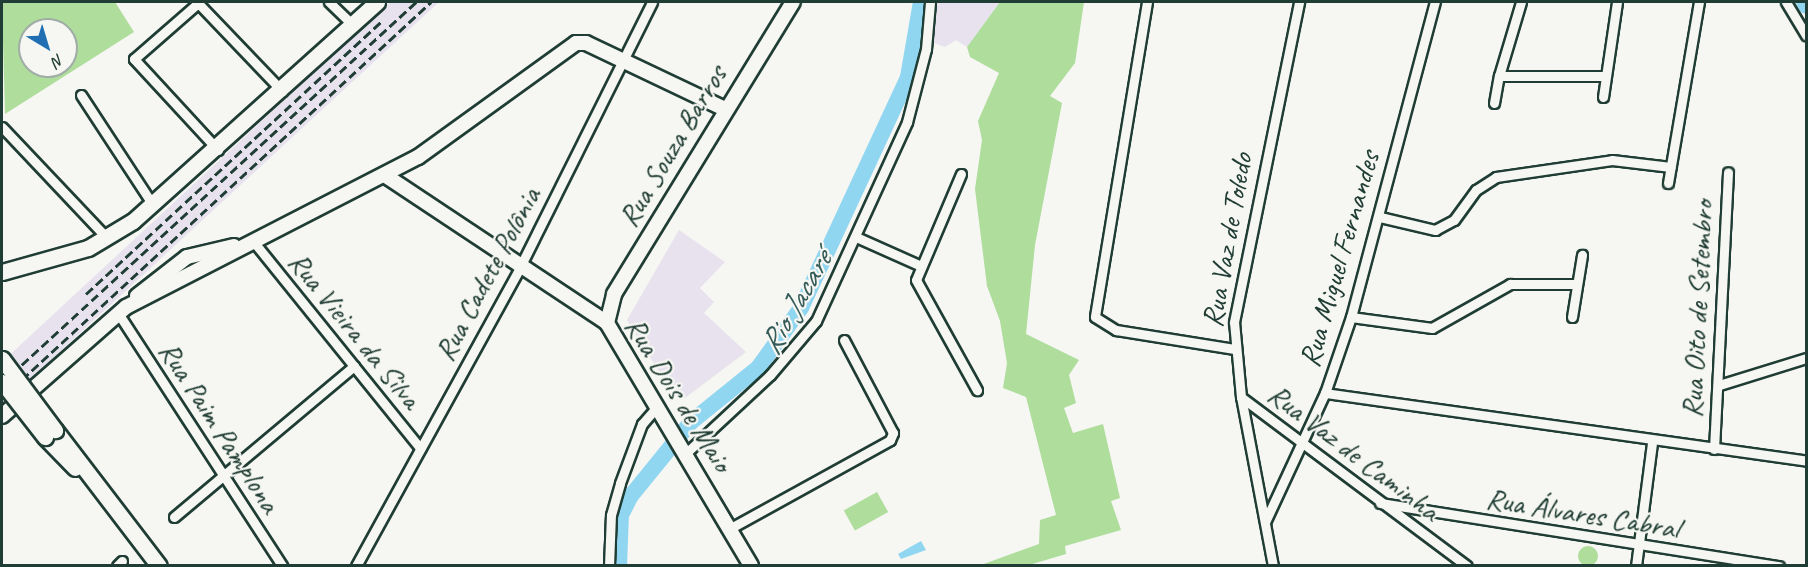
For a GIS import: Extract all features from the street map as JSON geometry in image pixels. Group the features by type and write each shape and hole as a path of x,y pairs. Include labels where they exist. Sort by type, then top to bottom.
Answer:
{"main road":[{"path":"2,273 107,238 153,205 218,150 377,2"},
{"name":"Rua Souza Barros","path":"606,323 614,294 793,2"},
{"path":"2,416 122,310 187,257 251,242 386,176 463,128 570,46 586,43 725,110"},
{"name":"Rua Dois de Maio","path":"386,176 519,269 606,323 683,449 729,529 746,564"},
{"path":"2,359 50,433"},
{"path":"2,382 102,492 159,566"}],"street":[{"path":"328,2 353,25"},
{"name":"Rua Cadete Polônia","path":"356,566 519,269 626,62 652,2"},
{"path":"683,449 804,338 856,237 907,122 917,71 926,49 930,2"},
{"path":"1147,2 1095,317 1116,330 1234,349"},
{"name":"Rua Vaz de Toledo","path":"1273,566 1234,349 1242,265 1299,2"},
{"name":"Rua Miguel Fernandes","path":"1265,522 1325,393 1351,317 1380,217 1435,2"},
{"path":"1494,103 1499,76 1521,2"},
{"path":"1603,97 1617,2"},
{"path":"1668,183 1699,2"},
{"path":"1786,2 1806,35"},
{"path":"218,150 134,59 198,3 282,91"},
{"path":"1499,76 1605,76"},
{"path":"81,95 153,205"},
{"path":"2,127 107,238"},
{"path":"1380,217 1435,230 1454,220 1476,190 1496,177 1612,160 1671,167"},
{"name":"Rua Oito de Setembro","path":"1714,449 1728,172"},
{"path":"961,174 919,265 918,284 977,390"},
{"path":"856,237 919,265"},
{"name":"Rua Vieira da Silva","path":"251,242 420,448"},
{"path":"1572,317 1582,255"},
{"path":"1351,317 1432,328 1510,284 1577,284"},
{"name":"Rua Paim Pamplona","path":"122,310 222,477 282,566"},
{"path":"729,529 890,440 893,432 844,340"},
{"path":"1719,385 1806,358"},
{"path":"174,517 354,366"},
{"path":"1325,393 1652,443 1806,461"},
{"name":"Rua Vaz de Caminha","path":"1241,397 1467,566"},
{"path":"609,566 611,515 620,483 642,424 657,407"},
{"path":"1636,566 1652,443"},
{"name":"Rua Álvares Cabral","path":"1380,503 1639,546 1779,566"}],"shaded area":[{"path":"390,2 439,2 2,405 2,362"},
{"path":"932,2 1000,2 967,47 956,40 945,47 934,43 930,32"},
{"path":"679,230 725,262 700,288 714,302 704,313 746,352 685,398 673,394 627,320"}],"green space":[{"path":"2,2 115,2 134,32 78,68 78,18 18,18 18,78 62,78 5,114"},
{"path":"1000,2 1084,2 1075,63 1050,96 1062,103 1035,245 1026,334 1079,360 1069,375 1076,403 1064,408 1073,433 1103,424 1120,498 1111,501 1121,530 1065,546 1066,554 1029,565 981,565 1039,544 1040,520 1056,515 1026,397 1003,388 1007,363 1000,321 987,286 975,189 982,140 978,121 999,73 970,57 967,47"},
{"path":"877,492 888,512 855,531 844,510"},
{"path":"1588,546 1595,549 1598,556 1595,563 1588,566 1581,563 1578,556 1581,549"}],"water":[{"path":"921,541 926,550 901,559 898,554"}],"waterway":[{"name":"Rio Jacaré","path":"619,566 621,515 630,497 691,422 758,368 801,308 908,77 921,2"},
{"path":"1804,2 1806,6"}],"railway":[{"path":"2,383 416,2"},
{"path":"2,398 431,2"},
{"path":"86,294 381,22"}]}
